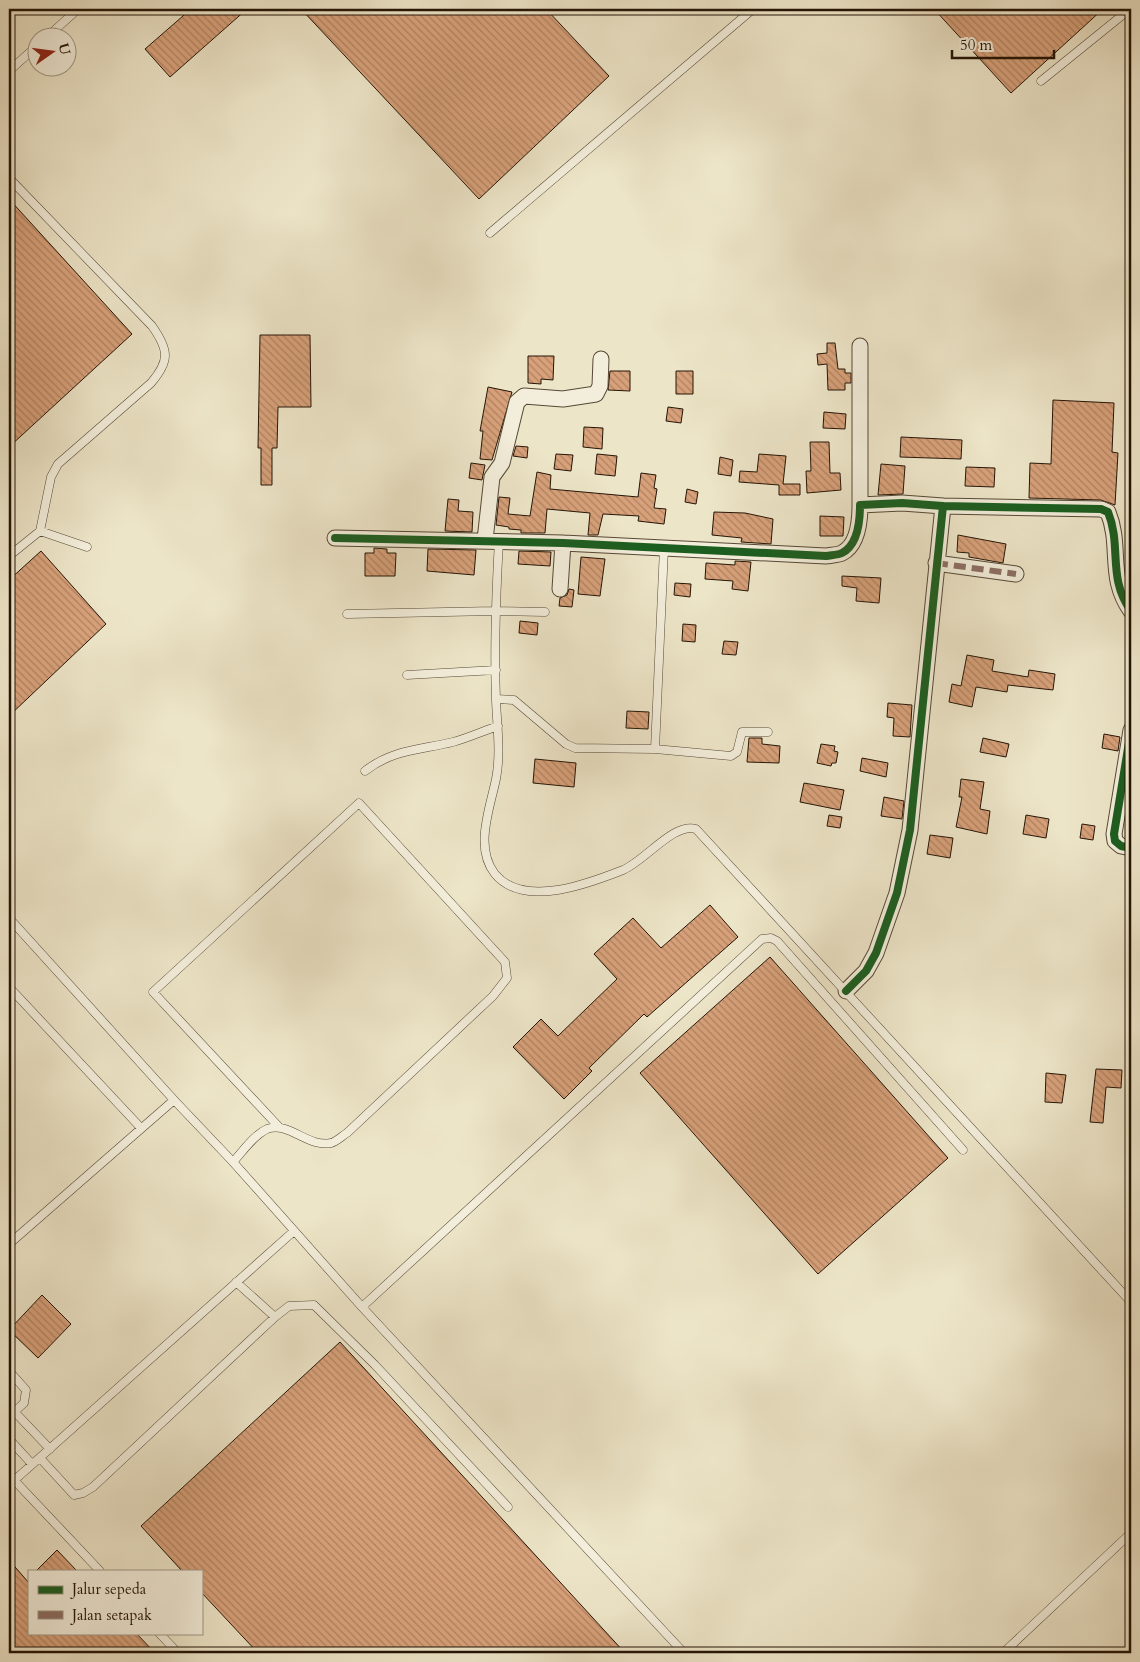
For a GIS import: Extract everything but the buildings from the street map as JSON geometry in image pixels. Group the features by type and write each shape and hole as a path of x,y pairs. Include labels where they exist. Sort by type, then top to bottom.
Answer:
{"street":[{"path":"335,538 563,543 826,556 842,553 853,542 860,518 860,346"},
{"path":"492,541 492,477 502,463 518,402 524,396 563,400 592,395 599,390 601,359"},
{"path":"860,505 902,503 943,506 1101,509 1108,512 1113,525 1115,569 1122,598 1131,611"},
{"path":"846,991 866,971 876,953 897,893 910,830 943,506"},
{"path":"560,589 563,543"},
{"path":"936,563 1016,574"},
{"path":"1131,730 1114,834 1115,841 1121,846 1131,848"}],"lane":[{"path":"57,28 78,9"},
{"path":"490,233 753,9"},
{"path":"1041,81 1130,9"},
{"path":"9,71 28,54"},
{"path":"9,178 152,326 162,340 165,356 164,369 151,384 58,464 51,477 40,531 9,556"},
{"path":"40,531 87,546"},
{"path":"492,541 498,726 496,776 484,838 487,860 495,874 501,879 526,890 549,891 570,888 628,868 678,830 690,827 696,829 1131,1302"},
{"path":"655,749 664,548"},
{"path":"347,614 495,611 545,612"},
{"path":"407,675 496,670"},
{"path":"496,699 514,700 570,747 655,749 731,756 737,752 742,732 768,732"},
{"path":"364,771 398,754 421,746 452,742 498,726"},
{"path":"233,1162 258,1135 268,1129 279,1127 318,1143 332,1143 348,1133 493,996 507,978 504,962 359,803 153,992 279,1127"},
{"path":"9,918 174,1100 233,1162 362,1307 684,1653"},
{"path":"362,1307 762,939 771,938 777,941 963,1150"},
{"path":"9,987 141,1128"},
{"path":"9,1244 174,1100"},
{"path":"99,1570 12,1483 294,1231"},
{"path":"236,1282 275,1317"},
{"path":"40,1458 74,1495 83,1494 275,1317 289,1306 314,1305 375,1365 508,1507"},
{"path":"9,1371 26,1390 24,1403 12,1409 50,1449"},
{"path":"9,1439 32,1464"},
{"path":"1003,1653 1131,1533"},
{"path":"160,1634 178,1653"}],"marked path":[{"path":"936,563 1016,574"}],"cycle path":[{"path":"335,538 563,543 826,556 842,553 852,544 859,525 860,505 902,503 943,506 1101,509 1108,512 1112,525 1119,586 1131,611"},
{"path":"846,991 866,971 876,953 897,893 910,830 943,506"},
{"path":"1131,730 1114,834 1115,841 1121,846 1131,848"}]}
